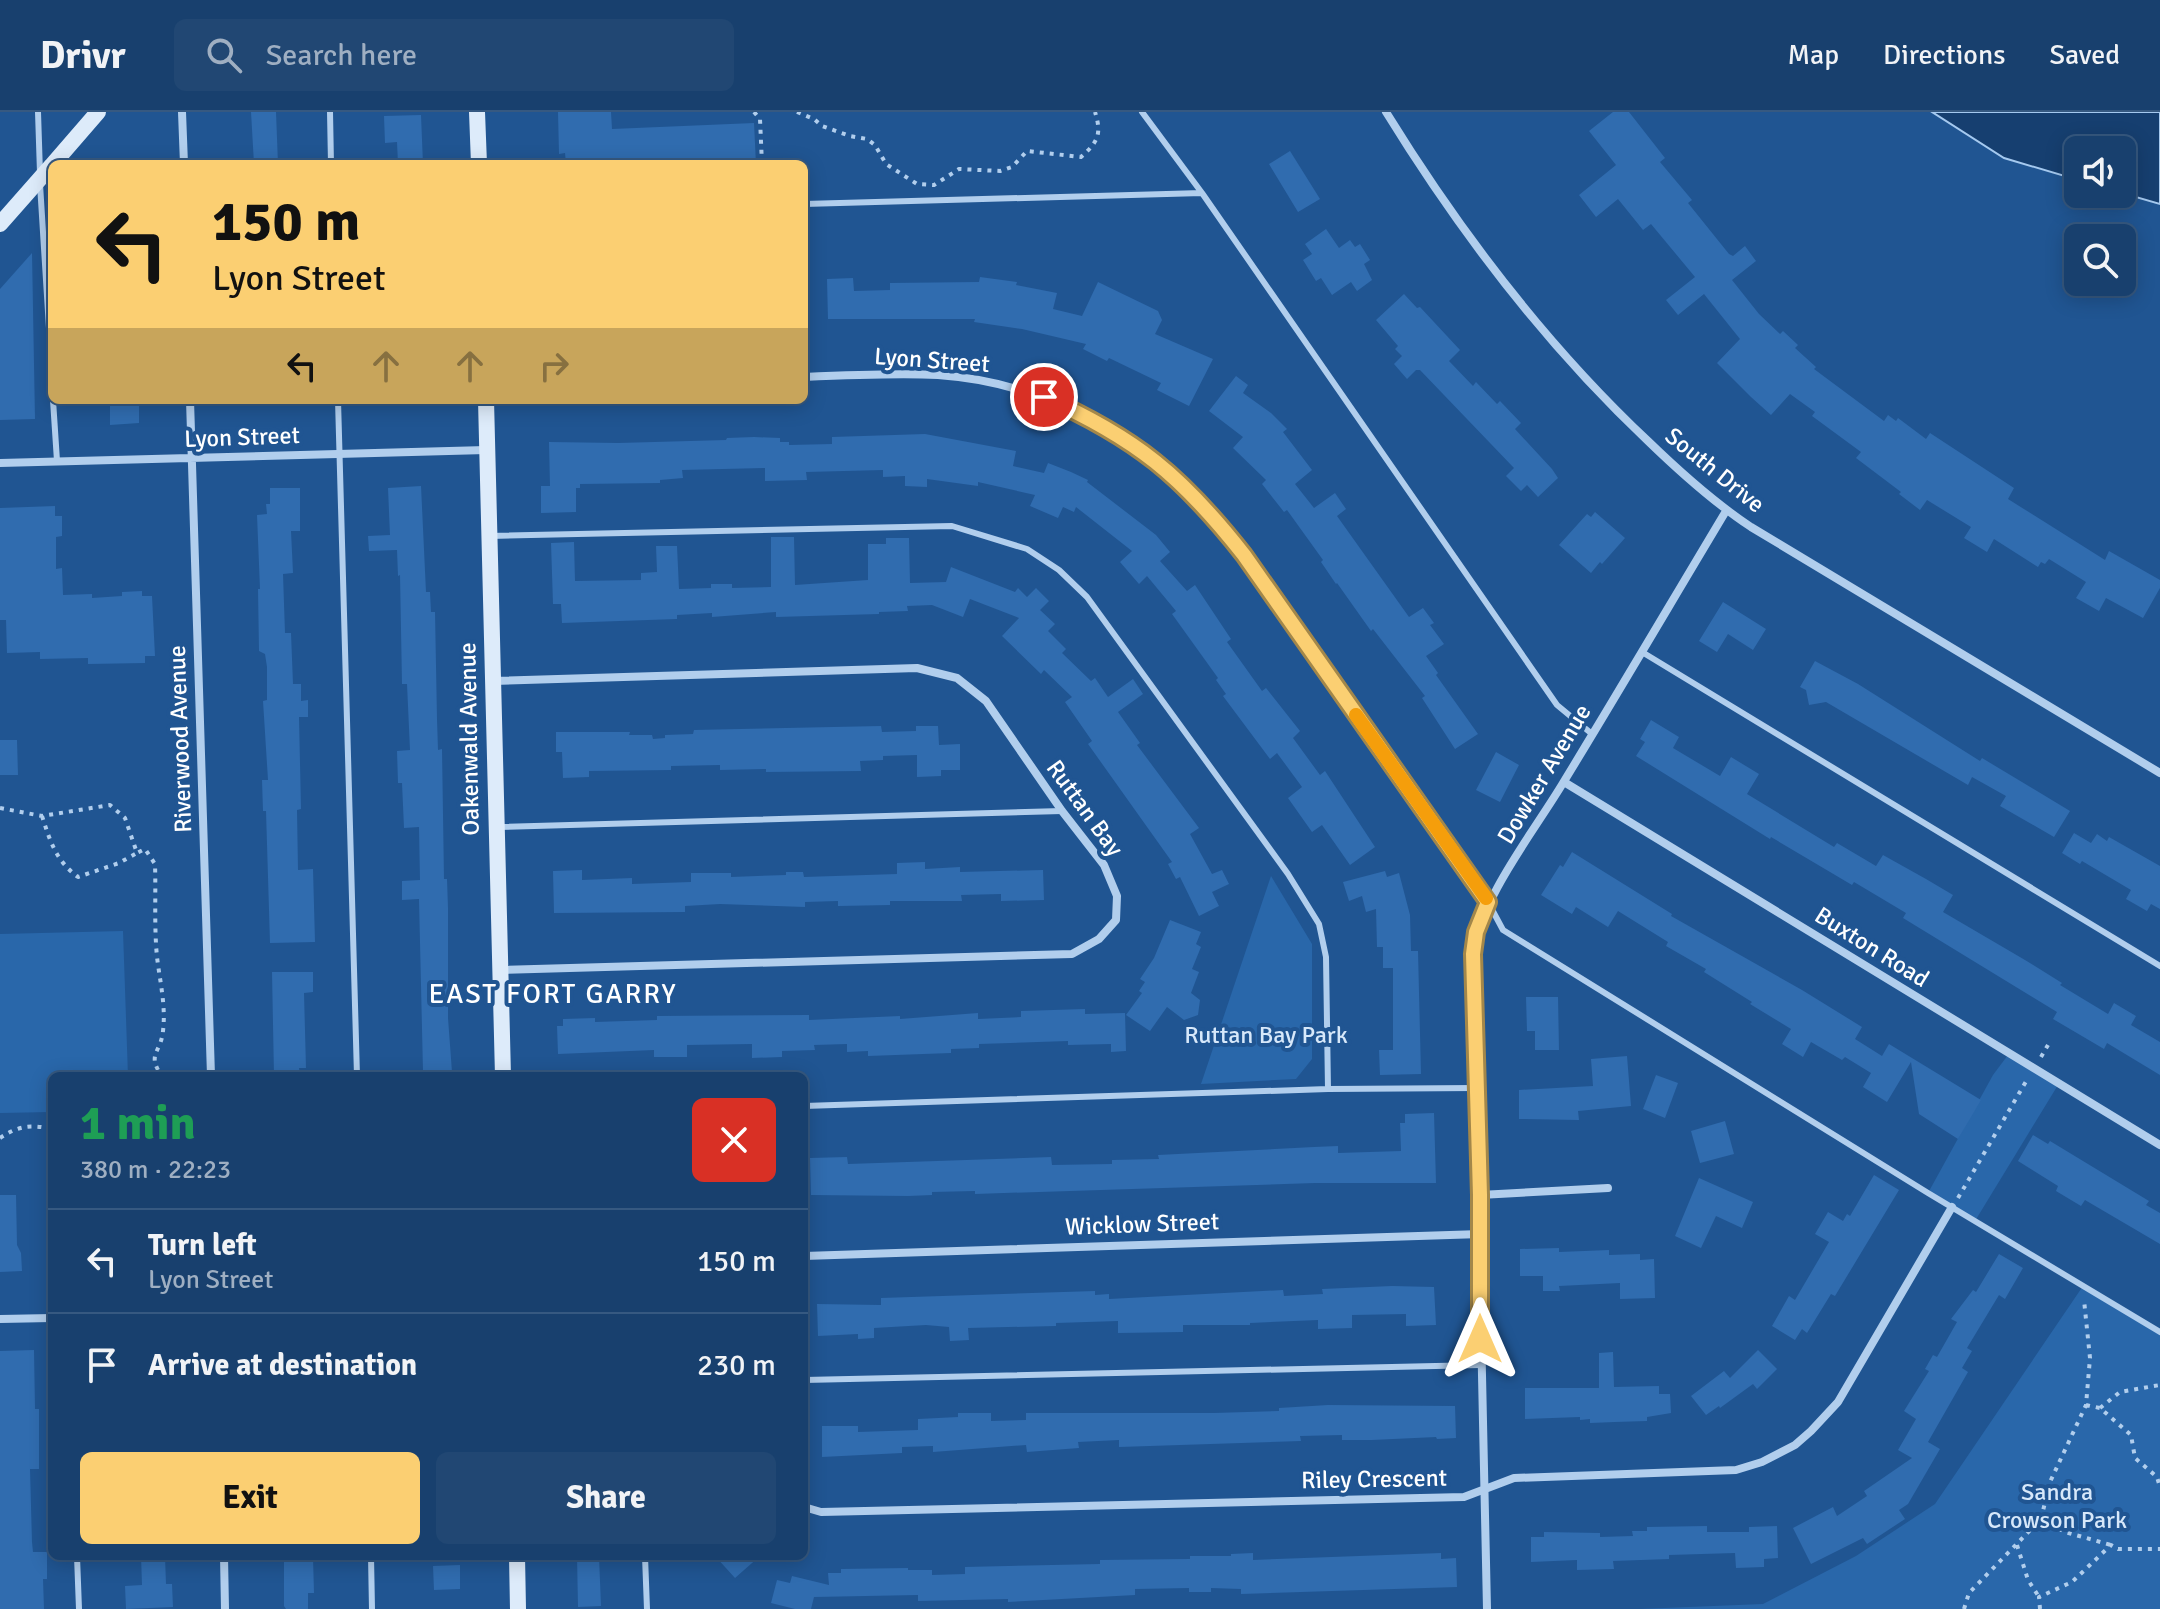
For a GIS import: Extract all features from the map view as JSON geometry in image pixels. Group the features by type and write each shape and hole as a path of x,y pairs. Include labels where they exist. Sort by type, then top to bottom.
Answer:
{"street":[{"path":"56,160 98,112"},
{"path":"182,112 184,160"},
{"path":"477,112 478,160"},
{"name":"South Drive","path":"1386,112 1431,185 1515,298 1623,418 1726,511 2160,773"},
{"path":"0,224 48,169"},
{"name":"Lyon Street","path":"808,377 942,375 996,384 1044,397 1078,412 1136,445 1207,508 1244,555 1488,902"},
{"name":"Riverwood Avenue","path":"190,404 211,1072"},
{"name":"Oakenwald Avenue","path":"486,404 503,1072"},
{"name":"Lyon Street","path":"0,463 486,450"},
{"name":"Dowker Avenue","path":"1487,1609 1473,954 1476,932 1488,902 1564,782 1726,511"},
{"name":"Ruttan Bay","path":"493,681 917,668 957,678 986,701 1062,811 1104,865 1117,896 1116,920 1099,939 1072,954 500,970"},
{"name":"Buxton Road","path":"1564,782 2160,1145"},
{"path":"1480,1195 1608,1188"},
{"name":"Riley Crescent","path":"808,1508 821,1512 1464,1497 1514,1478 1736,1470 1762,1462 1795,1445 1838,1402 1952,1207"},
{"name":"Wicklow Street","path":"808,1256 1481,1234"},
{"path":"0,1319 48,1318"},
{"path":"224,1560 225,1609"},
{"path":"517,1560 518,1609"}],"lane":[{"path":"38,112 48,310"},
{"path":"330,112 331,160"},
{"path":"1142,112 1202,193 1557,705 1592,734"},
{"path":"808,204 1202,193"},
{"path":"53,404 57,461"},
{"path":"338,404 357,1072"},
{"path":"488,536 952,526 1027,549 1059,570 1087,597 1288,874 1319,924 1326,957 1328,1089"},
{"path":"1642,652 2160,966"},
{"path":"495,827 1062,811"},
{"path":"1488,902 1503,930 2160,1332"},
{"path":"808,1106 1328,1089 1476,1088"},
{"path":"808,1380 1480,1365"},
{"path":"77,1560 79,1609"},
{"path":"371,1560 372,1609"},
{"path":"645,1560 647,1609"}],"path":[{"path":"797,112 822,126 867,139 875,145 886,164 917,184 934,185 959,169 1000,171 1012,167 1027,151 1081,157 1097,144 1100,128 1095,112"},
{"path":"755,113 760,119 762,160"},
{"path":"0,808 42,816 110,805 125,818 137,853"},
{"path":"42,816 52,847 67,869 78,877 119,863 145,849 155,864 163,1034 153,1058 159,1072"},
{"path":"1952,1207 2048,1045"},
{"path":"0,1138 16,1128 33,1125 48,1128"},
{"path":"1964,1609 1969,1593 2041,1519 2050,1482 2086,1405 2090,1358 2083,1286"},
{"path":"2100,1408 2120,1392 2160,1385"},
{"path":"2086,1405 2100,1408 2131,1435 2135,1458 2157,1477 2160,1487"},
{"path":"2041,1519 2065,1532 2118,1549 2160,1549"},
{"path":"2017,1545 2028,1580 2039,1597 2040,1609"},
{"path":"2039,1597 2072,1582 2111,1545"}],"green space":[{"name":"Ruttan Bay Park","path":"1271,876 1312,944 1312,1059 1296,1079 1201,1084"},
{"path":"123,931 128,1072 48,1072 48,1112 0,1113 0,934"},
{"path":"2008,1055 2058,1085 1975,1221 1928,1193 1993,1075"},
{"name":"Sandra Crowson Park","path":"2083,1286 2160,1332 2160,1609 1639,1609 1763,1604 1856,1556 1935,1504"}],"shaded area":[{"path":"1932,112 2160,112 2160,204 2136,197 2136,136 2064,136 2064,176 2004,158"}],"building":[{"path":"251,112 276,112 278,160 254,160"},
{"path":"558,112 611,112 612,129 754,123 756,160 566,160 565,153 559,154"},
{"path":"1613,112 1629,112 1665,158 1660,162 1692,200 1688,203 1729,254 1733,256 1745,246 1756,261 1732,280 1759,314 1780,334 1783,331 1798,345 1795,348 1816,367 1814,369 1884,421 1888,415 1896,421 1898,418 1926,439 1930,433 2014,488 2008,499 2105,560 2109,551 2160,580 2160,588 2143,618 2106,598 2099,611 2076,598 2086,582 2049,559 2038,567 1994,539 1987,552 1964,538 1971,527 1927,500 1920,510 1856,458 1861,452 1812,416 1815,412 1790,394 1771,415 1751,397 1717,363 1740,339 1704,294 1678,315 1666,300 1695,277 1651,224 1643,230 1618,199 1596,217 1579,195 1616,165 1589,131"},
{"path":"421,115 423,160 398,160 397,142 385,143 384,116"},
{"path":"1290,151 1320,199 1298,212 1269,164"},
{"path":"1326,229 1339,248 1350,240 1355,247 1360,244 1370,260 1364,264 1372,280 1357,291 1351,282 1332,295 1321,278 1316,281 1303,260 1312,254 1305,244"},
{"path":"32,253 35,419 0,420 0,289"},
{"path":"980,277 1017,282 1016,285 1057,293 1053,309 1082,316 1098,282 1158,311 1162,320 1155,334 1213,359 1189,406 1157,390 1161,383 1083,349 1086,344 974,322 975,319 828,319 827,279 853,278 854,291 890,290 890,283 979,282"},
{"path":"1404,294 1460,350 1449,361 1473,386 1476,382 1521,423 1515,429 1558,478 1538,497 1527,485 1521,491 1506,476 1514,468 1420,370 1407,379 1394,364 1402,356 1395,349 1398,346 1376,320"},
{"path":"1236,376 1248,385 1243,393 1287,429 1283,432 1312,470 1295,484 1314,508 1335,493 1346,509 1337,516 1409,617 1423,608 1434,623 1430,625 1444,644 1426,656 1478,734 1455,749 1422,698 1425,696 1336,584 1321,562 1323,560 1287,510 1284,512 1262,484 1266,480 1233,448 1243,437 1209,411"},
{"path":"110,404 139,404 139,423 110,425"},
{"path":"925,434 1016,451 1013,466 1044,473 1048,463 1071,472 1088,480 1156,535 1170,552 1160,561 1187,591 1195,585 1231,639 1227,642 1262,691 1266,688 1300,731 1293,738 1320,775 1325,771 1375,847 1350,865 1322,825 1312,832 1288,798 1302,787 1277,753 1270,759 1223,696 1226,694 1216,680 1218,678 1172,614 1176,611 1147,576 1139,584 1120,562 1132,551 1076,507 1074,512 1063,507 1058,518 1030,506 1035,495 978,482 978,486 927,479 927,487 905,486 905,476 883,477 883,470 806,472 807,480 765,481 765,468 682,470 683,478 660,480 660,483 580,484 580,488 576,488 576,512 541,513 541,486 550,486 549,442 618,443 754,437 780,438 780,442 789,442 789,445 832,444 832,437"},
{"path":"421,486 426,592 430,592 431,612 435,612 452,1072 423,1072 419,899 402,900 402,881 420,880 419,827 404,828 402,783 398,783 397,751 410,750 407,684 402,684 400,575 397,550 369,551 368,536 390,535 388,488"},
{"path":"270,488 300,488 300,531 291,531 293,573 283,574 285,633 291,633 293,684 301,684 301,701 308,700 308,717 299,717 301,809 297,810 298,870 313,869 315,942 270,943 266,811 263,811 262,780 268,780 263,701 267,700 267,667 265,654 259,651 257,515 267,514"},
{"path":"55,506 55,516 62,516 62,536 56,537 56,569 62,568 63,595 92,594 92,598 142,591 142,596 152,596 155,656 145,656 145,663 88,664 88,658 40,659 40,652 7,653 6,620 0,620 0,508"},
{"path":"1595,512 1625,538 1591,573 1559,545 1587,514 1591,517"},
{"path":"771,537 794,537 795,585 868,580 868,544 886,544 886,538 909,538 910,583 946,582 951,567 1015,592 1018,588 1027,597 1036,588 1049,601 1040,610 1055,624 1048,631 1066,649 1062,653 1091,681 1095,678 1108,697 1133,679 1143,694 1118,712 1140,743 1137,745 1199,828 1190,834 1212,874 1222,870 1229,884 1212,892 1219,906 1199,916 1180,877 1176,879 1168,864 1172,862 1088,744 1092,741 1065,702 1072,697 1044,670 1041,674 1002,636 1019,618 970,599 963,617 932,605 907,606 908,611 879,614 776,617 776,612 712,617 712,613 677,615 677,619 562,623 561,604 553,604 551,543 574,542 575,581 641,580 641,573 657,572 656,546 677,546 679,589 711,588 711,584 732,584 732,588 771,587"},
{"path":"1723,602 1766,629 1753,650 1728,634 1717,652 1699,641"},
{"path":"1815,661 1858,684 1980,761 1982,758 2070,811 2054,837 2000,806 2006,796 1972,777 1968,785 1826,702 1809,705 1806,690 1800,687"},
{"path":"1651,720 1679,737 1673,748 1720,776 1731,757 1759,774 1747,794 1834,847 1837,843 1876,866 1883,855 1926,879 1953,895 1943,912 2108,1014 2114,1003 2136,1016 2131,1025 2160,1042 2160,1075 2107,1043 2104,1049 2053,1019 2057,1012 1903,918 1906,913 1770,839 1636,756 1645,742 1640,739"},
{"path":"881,726 882,732 916,731 916,726 938,726 939,745 960,744 960,770 941,770 941,776 917,777 917,755 883,756 883,760 860,761 861,771 766,772 766,769 720,770 720,765 671,766 671,770 589,771 589,777 563,778 562,752 556,752 556,732 630,732 629,735 652,735 653,739 665,738 665,735 693,734 694,730"},
{"path":"0,740 17,740 18,775 0,775"},
{"path":"1496,752 1519,765 1500,802 1476,790"},
{"path":"2074,833 2091,843 2097,834 2107,841 2109,837 2160,866 2160,909 2151,904 2147,911 2126,899 2131,890 2082,861 2080,864 2062,853"},
{"path":"1572,852 1671,916 1862,1027 1855,1039 1882,1056 1889,1044 1981,1100 1958,1139 1919,1114 1911,1062 1887,1102 1863,1087 1871,1073 1811,1042 1803,1057 1782,1044 1791,1029 1704,972 1706,969 1666,946 1668,942 1618,911 1608,927 1576,907 1572,914 1541,895"},
{"path":"925,862 925,869 960,867 960,872 1043,870 1044,900 1001,901 1001,894 961,895 962,901 890,901 890,905 838,906 838,901 805,902 805,907 720,904 685,906 685,912 554,913 553,871 582,870 582,880 632,878 632,884 691,882 691,873 731,873 731,877 786,875 786,872 803,872 804,877 897,874 897,863"},
{"path":"1385,871 1387,877 1399,873 1410,915 1411,951 1418,951 1421,1074 1380,1075 1379,1050 1393,1050 1393,968 1383,968 1383,947 1377,947 1376,909 1366,912 1362,896 1349,901 1343,882"},
{"path":"1170,920 1201,932 1196,944 1201,947 1192,969 1199,972 1191,993 1200,1000 1198,1015 1184,1020 1167,1007 1150,1031 1126,1015 1142,993 1139,991 1145,982 1140,979 1154,958"},
{"path":"272,972 313,972 313,992 304,993 306,1068 299,1068 300,1072 274,1072"},
{"path":"1526,997 1558,997 1559,1050 1535,1050 1535,1031 1527,1031"},
{"path":"1085,1009 1085,1014 1125,1013 1126,1051 1111,1052 1111,1044 1068,1045 1068,1041 979,1044 979,1048 951,1049 951,1053 868,1056 868,1051 847,1052 847,1044 814,1045 815,1050 782,1051 782,1057 752,1058 752,1044 687,1045 687,1057 654,1057 654,1050 558,1054 557,1026 563,1026 563,1019 595,1018 595,1022 657,1020 657,1016 809,1015 809,1020 900,1016 900,1019 978,1013 978,1019 1021,1017 1021,1011"},
{"path":"1627,1056 1631,1106 1578,1111 1579,1120 1519,1119 1519,1090 1593,1086 1591,1059"},
{"path":"1656,1075 1678,1083 1665,1118 1643,1109"},
{"path":"1434,1113 1436,1183 1315,1183 975,1194 975,1191 932,1192 932,1195 908,1196 811,1195 810,1158 847,1157 848,1164 1051,1157 1052,1165 1112,1164 1112,1160 1159,1159 1158,1155 1338,1146 1338,1153 1401,1151 1400,1123 1405,1123 1405,1114"},
{"path":"1725,1121 1734,1154 1700,1163 1691,1131"},
{"path":"2033,1135 2048,1144 2050,1141 2149,1201 2146,1205 2160,1213 2160,1244 2085,1200 2081,1206 2056,1191 2058,1186 2018,1161"},
{"path":"1874,1175 1899,1190 1835,1296 1831,1294 1807,1333 1802,1329 1795,1340 1772,1326 1789,1296 1795,1300 1829,1242 1815,1234 1828,1212 1843,1221 1847,1214 1850,1216"},
{"path":"1699,1178 1753,1202 1742,1228 1716,1216 1701,1248 1675,1236"},
{"path":"0,1195 16,1195 17,1245 21,1253 22,1271 0,1272"},
{"path":"1559,1248 1559,1252 1609,1250 1609,1255 1640,1254 1640,1260 1654,1259 1655,1298 1620,1299 1620,1283 1559,1286 1560,1291 1543,1291 1543,1276 1520,1276 1520,1249"},
{"path":"1999,1254 2023,1268 2005,1299 1999,1295 1967,1348 1972,1351 1962,1368 1968,1372 1928,1442 1940,1449 1908,1504 1899,1510 1905,1519 1867,1544 1863,1538 1811,1564 1793,1528 1833,1507 1837,1516 1867,1496 1864,1491 1912,1458 1898,1450 1916,1419 1904,1411 1929,1371 1925,1369 1933,1355 1937,1357 1957,1322 1951,1319 1973,1290 1976,1292"},
{"path":"1434,1287 1436,1325 1406,1326 1406,1314 1352,1315 1352,1328 1318,1329 1318,1320 1250,1325 1183,1325 1183,1332 1118,1333 1118,1321 968,1328 969,1340 950,1341 949,1327 926,1325 874,1328 874,1338 858,1339 858,1334 818,1336 817,1304 881,1305 881,1298 1095,1291 1095,1295 1109,1294 1109,1299 1283,1290 1284,1296 1323,1294 1322,1289"},
{"path":"34,1350 35,1409 39,1409 39,1469 30,1469 32,1542 33,1552 47,1552 47,1579 43,1579 44,1609 0,1609 0,1351"},
{"path":"1758,1350 1777,1369 1757,1389 1753,1384 1706,1415 1691,1396 1724,1371 1730,1378"},
{"path":"1613,1352 1614,1387 1659,1386 1659,1394 1670,1394 1671,1413 1647,1417 1647,1421 1590,1423 1590,1419 1580,1420 1580,1417 1525,1419 1525,1388 1599,1388 1599,1353"},
{"path":"1328,1405 1455,1406 1456,1438 1342,1440 1342,1435 1300,1436 1301,1441 1119,1447 1119,1440 1078,1442 1079,1448 1027,1452 1026,1445 933,1452 933,1446 902,1447 902,1453 822,1457 822,1426 858,1426 858,1432 918,1430 918,1419 958,1417 958,1413 991,1413 991,1421 1026,1420 1026,1413 1214,1413 1279,1411 1279,1408"},
{"path":"1707,1526 1707,1532 1749,1532 1749,1527 1777,1526 1778,1558 1764,1559 1764,1567 1736,1568 1735,1553 1613,1561 1614,1569 1577,1570 1577,1560 1531,1562 1531,1537 1544,1537 1544,1532 1600,1533 1600,1537 1633,1536 1632,1531 1647,1531 1647,1527"},
{"path":"1253,1553 1253,1560 1441,1553 1441,1559 1456,1558 1457,1587 1241,1594 1241,1589 1211,1588 1211,1592 1189,1592 1189,1588 1135,1589 1135,1595 1008,1602 1008,1599 918,1601 918,1595 814,1597 811,1609 771,1603 777,1580 790,1583 792,1576 829,1585 828,1573 841,1573 841,1569 908,1568 932,1570 932,1575 965,1574 965,1567 1100,1564 1100,1560 1190,1559 1190,1556"},
{"path":"141,1560 165,1560 166,1584 172,1584 173,1607 126,1609 125,1586 142,1585"},
{"path":"284,1560 313,1560 314,1593 308,1593 308,1609 286,1609"},
{"path":"577,1560 599,1560 601,1606 578,1607"},
{"path":"719,1560 755,1560 735,1578"},
{"path":"460,1565 460,1589 434,1590 433,1566"}],"slow traffic":[{"path":"1356,715 1486,898"}],"district":[{"name":"EAST FORT GARRY","path":"553,994"}],"route":[{"path":"1044,397 1090,417 1136,445 1207,508 1244,555 1488,902 1476,932 1473,954 1480,1195 1480,1339"}]}
